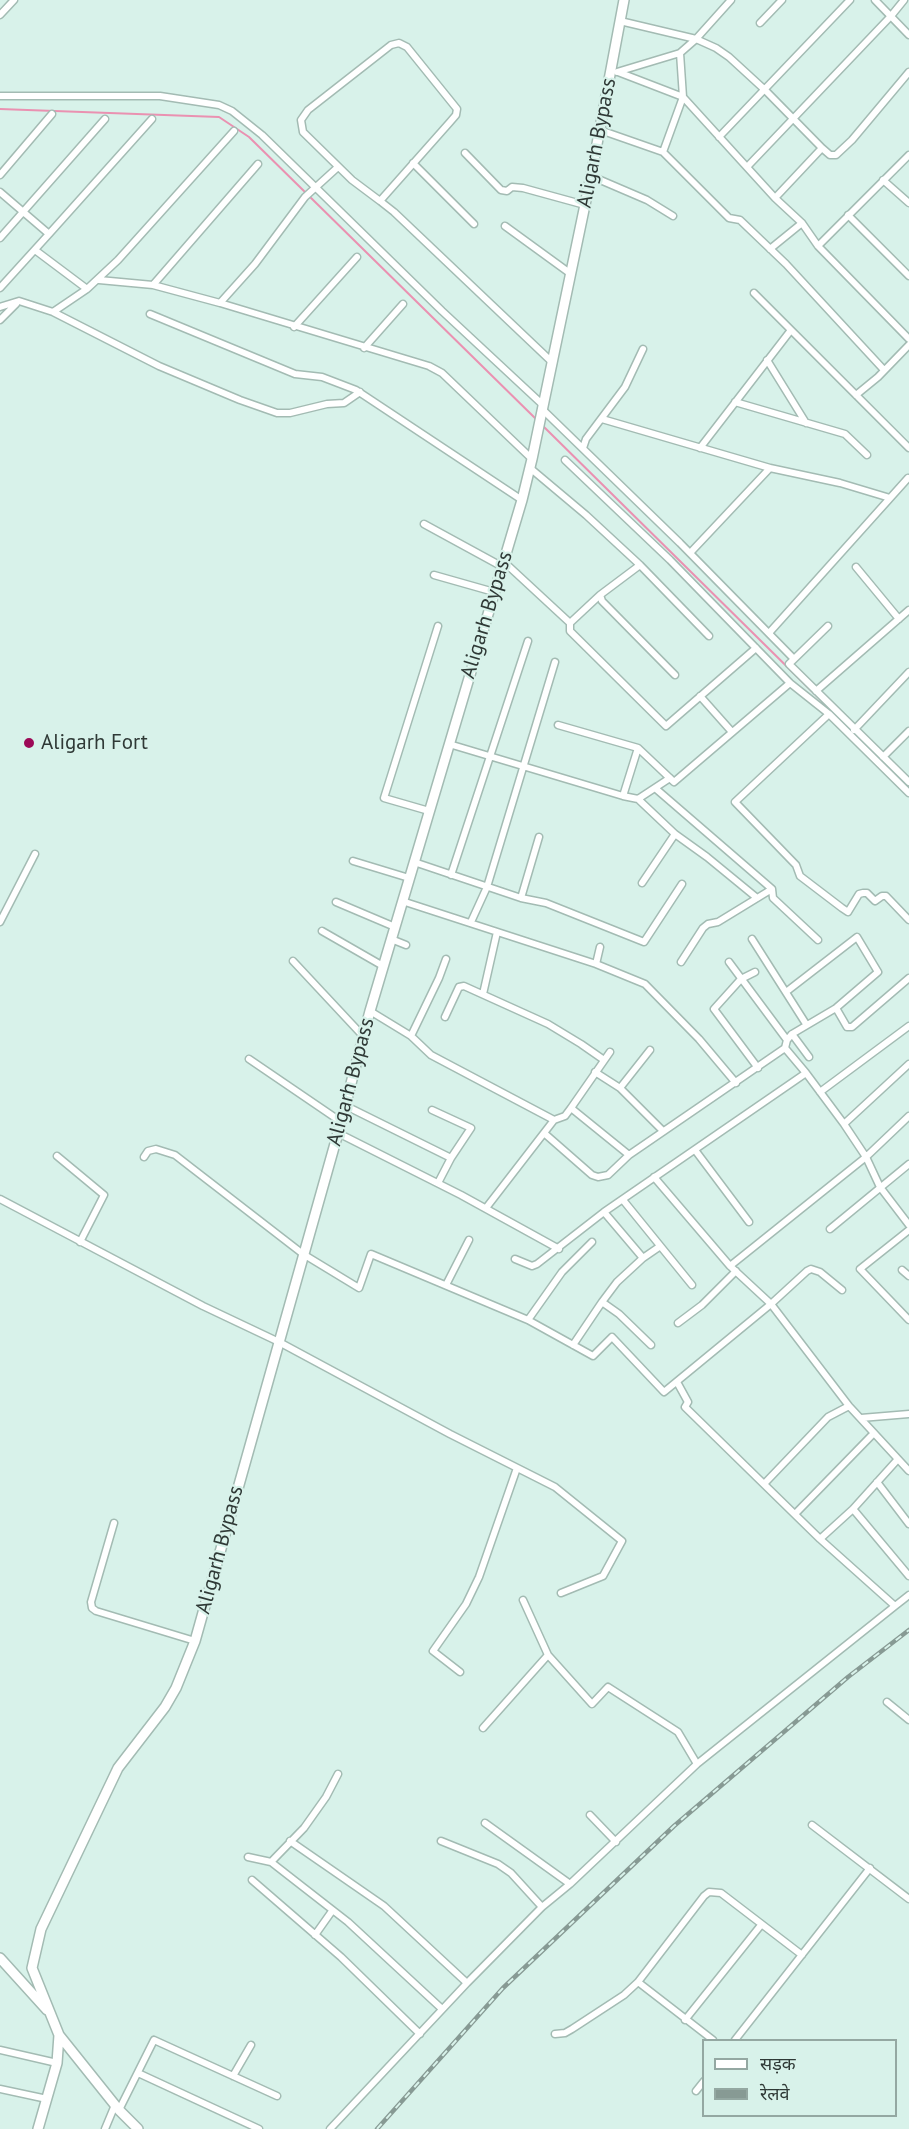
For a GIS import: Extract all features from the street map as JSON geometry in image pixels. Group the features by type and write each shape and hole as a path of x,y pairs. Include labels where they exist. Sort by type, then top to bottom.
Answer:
{"main road":[{"name":"Aligarh Bypass","path":"38,2129 57,2063 59,2035 33,1968 41,1929 118,1768 165,1707 176,1688 195,1641 394,927 522,500 614,73 624,0"},
{"path":"0,1958 50,2014"},
{"path":"59,2035 117,2108 138,2129"}],"street":[{"path":"0,15 14,0"},
{"path":"614,73 680,53 696,39 731,0"},
{"path":"760,23 782,0"},
{"path":"719,137 850,0"},
{"path":"875,0 909,35"},
{"path":"747,167 904,0"},
{"path":"620,21 696,39 729,57 830,155 836,155 852,140 909,72"},
{"path":"380,201 456,115 457,109 407,47 399,43 391,45 303,115 301,120 303,132 338,167 380,201 394,212 552,363"},
{"path":"663,152 682,97 680,53"},
{"path":"614,73 682,97 775,198 802,223 818,246 909,339"},
{"path":"0,96 160,96 219,105 232,111 262,135 690,553 795,659"},
{"path":"0,175 52,114"},
{"path":"0,238 105,119"},
{"path":"0,288 152,119"},
{"path":"600,130 663,152 729,218 740,220 770,249 884,370"},
{"path":"53,312 99,280 234,131"},
{"path":"775,198 822,148"},
{"path":"465,153 501,190 523,188 585,205"},
{"path":"818,246 909,155"},
{"path":"413,163 474,224"},
{"path":"153,285 258,164"},
{"path":"220,303 255,264 306,197 338,167"},
{"path":"591,177 647,201 673,216"},
{"path":"883,180 909,203"},
{"path":"0,192 49,234"},
{"path":"848,216 909,276"},
{"path":"770,249 802,223"},
{"path":"505,226 571,274"},
{"path":"35,250 87,290"},
{"path":"294,327 357,257"},
{"path":"99,280 153,285 220,303 423,364 442,373 531,464 640,565 709,636"},
{"path":"754,293 909,448"},
{"path":"0,320 19,301"},
{"path":"0,307 19,301 53,312 159,366 266,410 290,413 327,404 347,402 360,392"},
{"path":"364,348 403,304"},
{"path":"150,314 295,374 329,379 360,392 522,500"},
{"path":"700,448 791,330"},
{"path":"856,395 909,345"},
{"path":"583,448 586,439 625,387 643,349"},
{"path":"767,360 806,423"},
{"path":"735,402 845,434 867,455"},
{"path":"602,419 770,468 840,483 890,498"},
{"path":"565,460 670,560 790,683 829,714 909,793"},
{"path":"690,553 770,468"},
{"path":"769,633 908,478"},
{"path":"424,524 502,563 570,623"},
{"path":"640,565 600,595 570,623 570,631 666,726 756,648"},
{"path":"856,567 899,619"},
{"path":"434,575 494,592"},
{"path":"600,595 602,601 675,675"},
{"path":"816,692 909,610"},
{"path":"429,812 384,798 438,626"},
{"path":"828,626 789,664 909,782"},
{"path":"451,875 528,641"},
{"path":"471,922 487,887 555,662"},
{"path":"854,730 909,672"},
{"path":"558,725 638,748 675,782 790,683"},
{"path":"700,696 732,732"},
{"path":"829,714 735,802 796,865 800,876 842,908 848,912 859,894 863,892 875,901 886,896 909,920"},
{"path":"883,757 909,731"},
{"path":"449,744 638,799 675,834 757,898"},
{"path":"623,796 638,748"},
{"path":"638,799 670,778"},
{"path":"655,788 772,889 773,898 818,940"},
{"path":"642,883 675,834"},
{"path":"521,898 538,837"},
{"path":"0,922 35,854"},
{"path":"353,861 409,878"},
{"path":"414,862 521,898 546,903 644,942 682,884"},
{"path":"681,962 708,924 718,922 772,889"},
{"path":"402,901 596,964 645,984 699,1039 736,1083"},
{"path":"336,902 394,927"},
{"path":"322,931 383,966"},
{"path":"483,994 497,932"},
{"path":"544,1133 592,1175 598,1177 608,1175 629,1155 758,1068 786,1044 792,1034 836,1008 878,972 857,937 786,992"},
{"path":"391,939 406,945"},
{"path":"752,939 806,1024"},
{"path":"596,964 600,947"},
{"path":"411,1036 446,959"},
{"path":"293,961 363,1036"},
{"path":"729,962 844,1124 866,1157 880,1187 909,1225"},
{"path":"755,972 741,979 714,1009 758,1068"},
{"path":"836,1008 847,1027 852,1027 909,978"},
{"path":"445,1017 459,987 464,986 563,1033 604,1060"},
{"path":"370,1011 411,1036 430,1055 554,1120"},
{"path":"820,1092 909,1026"},
{"path":"792,1034 809,1057"},
{"path":"620,1088 650,1050"},
{"path":"486,1208 554,1120 565,1116 610,1052"},
{"path":"249,1059 340,1121"},
{"path":"844,1124 909,1064"},
{"path":"595,1072 620,1088 663,1131"},
{"path":"515,1259 532,1266 559,1249 604,1212 806,1073"},
{"path":"344,1106 451,1158"},
{"path":"571,1108 629,1155"},
{"path":"432,1110 471,1128 438,1183"},
{"path":"730,1266 866,1157 909,1116"},
{"path":"338,1133 486,1208 559,1249"},
{"path":"144,1157 148,1151 156,1149 175,1155 303,1254 359,1288 371,1254 528,1320 593,1356 612,1336 664,1392 771,1304 807,1271 811,1269 820,1272 842,1290"},
{"path":"695,1150 749,1222"},
{"path":"57,1156 104,1195 80,1242"},
{"path":"830,1229 909,1164"},
{"path":"654,1177 730,1266 771,1304 849,1406 909,1471"},
{"path":"0,1199 555,1487 622,1541 603,1576 561,1593"},
{"path":"623,1200 692,1285"},
{"path":"604,1212 643,1258"},
{"path":"909,1230 860,1269 909,1320"},
{"path":"446,1285 470,1240"},
{"path":"528,1320 562,1272 592,1242"},
{"path":"573,1345 617,1282 643,1258 660,1247"},
{"path":"902,1270 909,1276"},
{"path":"678,1323 702,1305 736,1271"},
{"path":"602,1302 619,1314 651,1345"},
{"path":"677,1382 688,1402 685,1407 820,1539 895,1606"},
{"path":"764,1484 828,1417 849,1406"},
{"path":"861,1418 909,1414"},
{"path":"795,1514 874,1433"},
{"path":"820,1539 853,1509 898,1459"},
{"path":"460,1672 433,1651 466,1604 479,1577 518,1468"},
{"path":"877,1482 909,1524"},
{"path":"853,1509 909,1576"},
{"path":"114,1523 91,1602 92,1608 195,1641"},
{"path":"330,2129 542,1906 616,1842 697,1764 909,1595"},
{"path":"523,1600 548,1655 592,1704 608,1687 678,1732 697,1764"},
{"path":"483,1728 548,1655"},
{"path":"887,1702 909,1720"},
{"path":"271,1862 304,1828 326,1797 338,1774"},
{"path":"590,1815 616,1842"},
{"path":"485,1823 570,1884"},
{"path":"812,1825 909,1899"},
{"path":"290,1841 384,1906 467,1983"},
{"path":"441,1841 498,1864 511,1873 542,1906"},
{"path":"248,1857 271,1862 348,1922 442,2009"},
{"path":"736,2039 870,1869"},
{"path":"252,1880 341,1957 420,2034"},
{"path":"555,2034 572,2029 624,1995 638,1982 709,1892 722,1893 802,1955"},
{"path":"315,1935 332,1911"},
{"path":"686,2020 761,1925"},
{"path":"638,1982 712,2039"},
{"path":"105,2129 138,2073 154,2040 277,2096"},
{"path":"233,2076 251,2045"},
{"path":"0,2050 57,2063"},
{"path":"138,2073 260,2129"},
{"path":"696,2091 702,2084"},
{"path":"0,2089 47,2099"}],"waterway":[{"path":"0,109 219,117 249,137 538,421"},
{"path":"542,425 909,787"}],"railway":[{"path":"377,2129 503,1988 674,1826 848,1677 909,1630"}],"place":[{"name":"Aligarh Fort","path":"29,743"}]}
